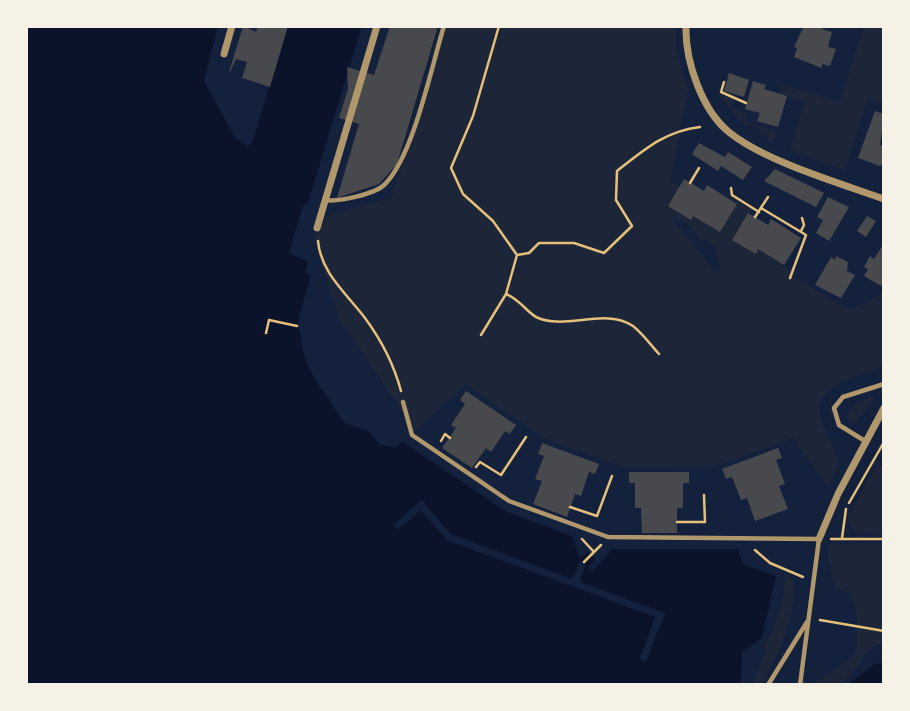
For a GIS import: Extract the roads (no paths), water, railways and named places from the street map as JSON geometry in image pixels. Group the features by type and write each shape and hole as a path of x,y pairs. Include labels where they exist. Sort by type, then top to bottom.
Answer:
{"street":[{"path":"224,54 232,26"},
{"path":"317,228 377,26"},
{"path":"686,26 690,60 699,85 708,106 729,132 775,157 884,200"},
{"path":"819,539 838,494 884,408"}],"lane":[{"path":"325,200 338,202 384,186 402,162 444,26"},
{"path":"865,441 839,425 834,408 843,397 884,384"},
{"path":"403,402 412,435 509,501 608,537 819,539 800,685"},
{"path":"768,685 809,618"}]}
